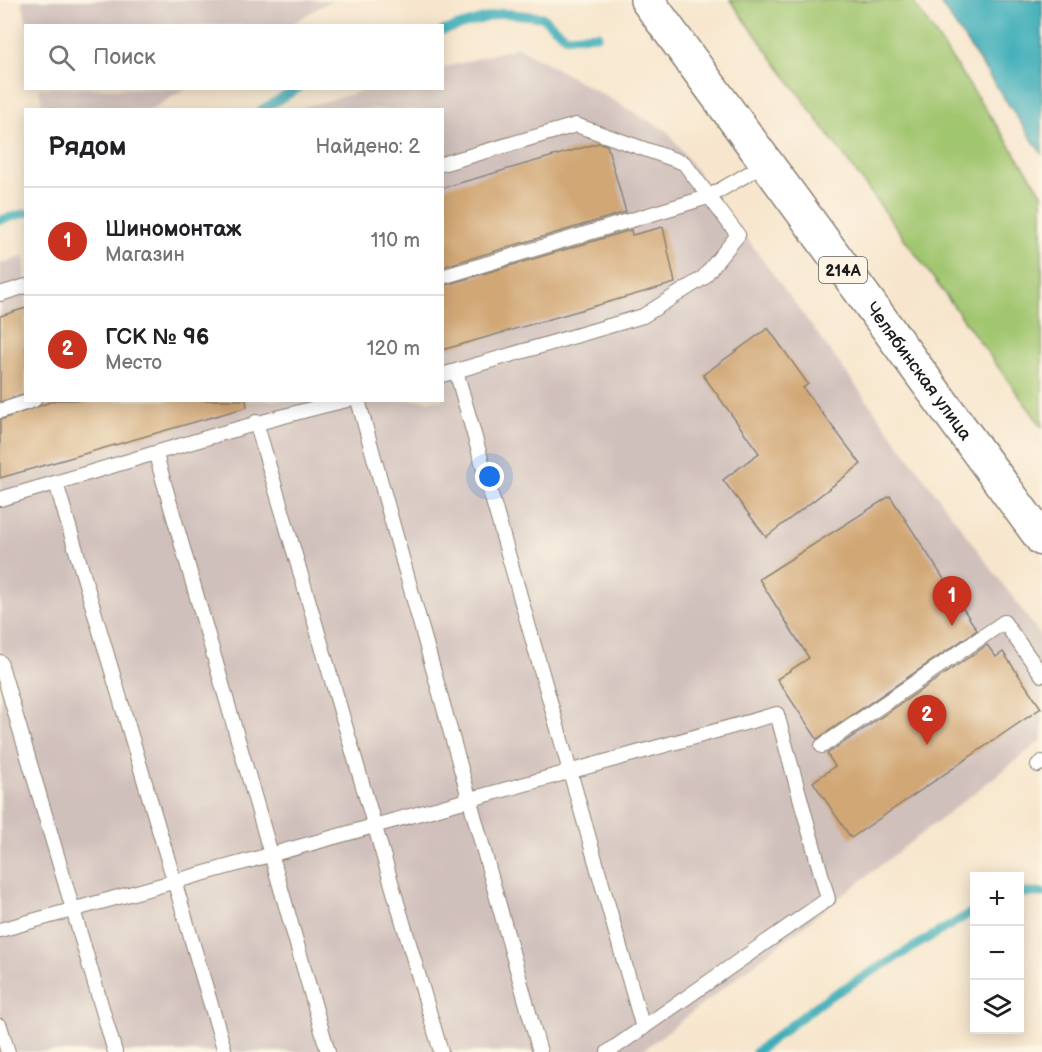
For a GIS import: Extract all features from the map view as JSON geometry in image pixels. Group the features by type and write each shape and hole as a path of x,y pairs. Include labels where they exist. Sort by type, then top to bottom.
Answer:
{"main road":[{"name":"Челябинская улица","path":"647,0 1042,539"}],"lane":[{"path":"444,163 576,125 684,163 738,235 703,278 643,316 449,373 569,771 642,1028"},
{"path":"444,277 708,197 765,164"},
{"path":"0,294 24,287"},
{"path":"0,411 28,402"},
{"path":"0,499 156,455 256,422 339,402"},
{"path":"359,402 540,1052"},
{"path":"256,422 441,1052"},
{"path":"156,455 328,1052"},
{"path":"56,483 225,1052"},
{"path":"822,746 1004,622 1042,675"},
{"path":"0,662 115,1052"},
{"path":"0,930 777,714 828,898 608,1052"},
{"path":"0,1026 8,1052"}],"shaded area":[{"path":"22,0 332,0 292,24 27,24"},
{"path":"518,47 667,131 1042,637 1042,740 641,1052 0,1052 0,264 24,256 24,402 444,402 444,108 301,108 366,90 444,90 444,68"},
{"path":"39,90 183,90 153,108 43,108"}],"green space":[{"path":"730,0 912,0 1042,193 1042,427"}],"water":[{"path":"938,0 1042,0 1042,154"}],"building":[{"path":"599,143 607,145 626,212 444,266 444,187"},
{"path":"663,227 675,283 444,349 444,285 631,230 632,235"},
{"path":"24,309 24,394 0,402 0,316"},
{"path":"768,328 808,384 803,388 861,464 766,537 723,480 759,453 703,375"},
{"path":"50,402 246,402 247,407 0,478 0,420"},
{"path":"890,496 977,630 817,739 777,679 809,658 759,579"},
{"path":"987,645 996,657 1003,652 1041,708 851,838 813,782 835,766 827,754"}],"waterway":[{"path":"444,30 502,13 542,17 566,37 598,35"},
{"path":"264,108 296,90"},
{"path":"0,220 24,214"},
{"path":"1024,893 1042,893"},
{"path":"756,1052 824,1000 970,913"}],"place":[{"name":"Шиномонтаж","path":"952,626"},
{"name":"ГСК № 96","path":"927,745"}]}
